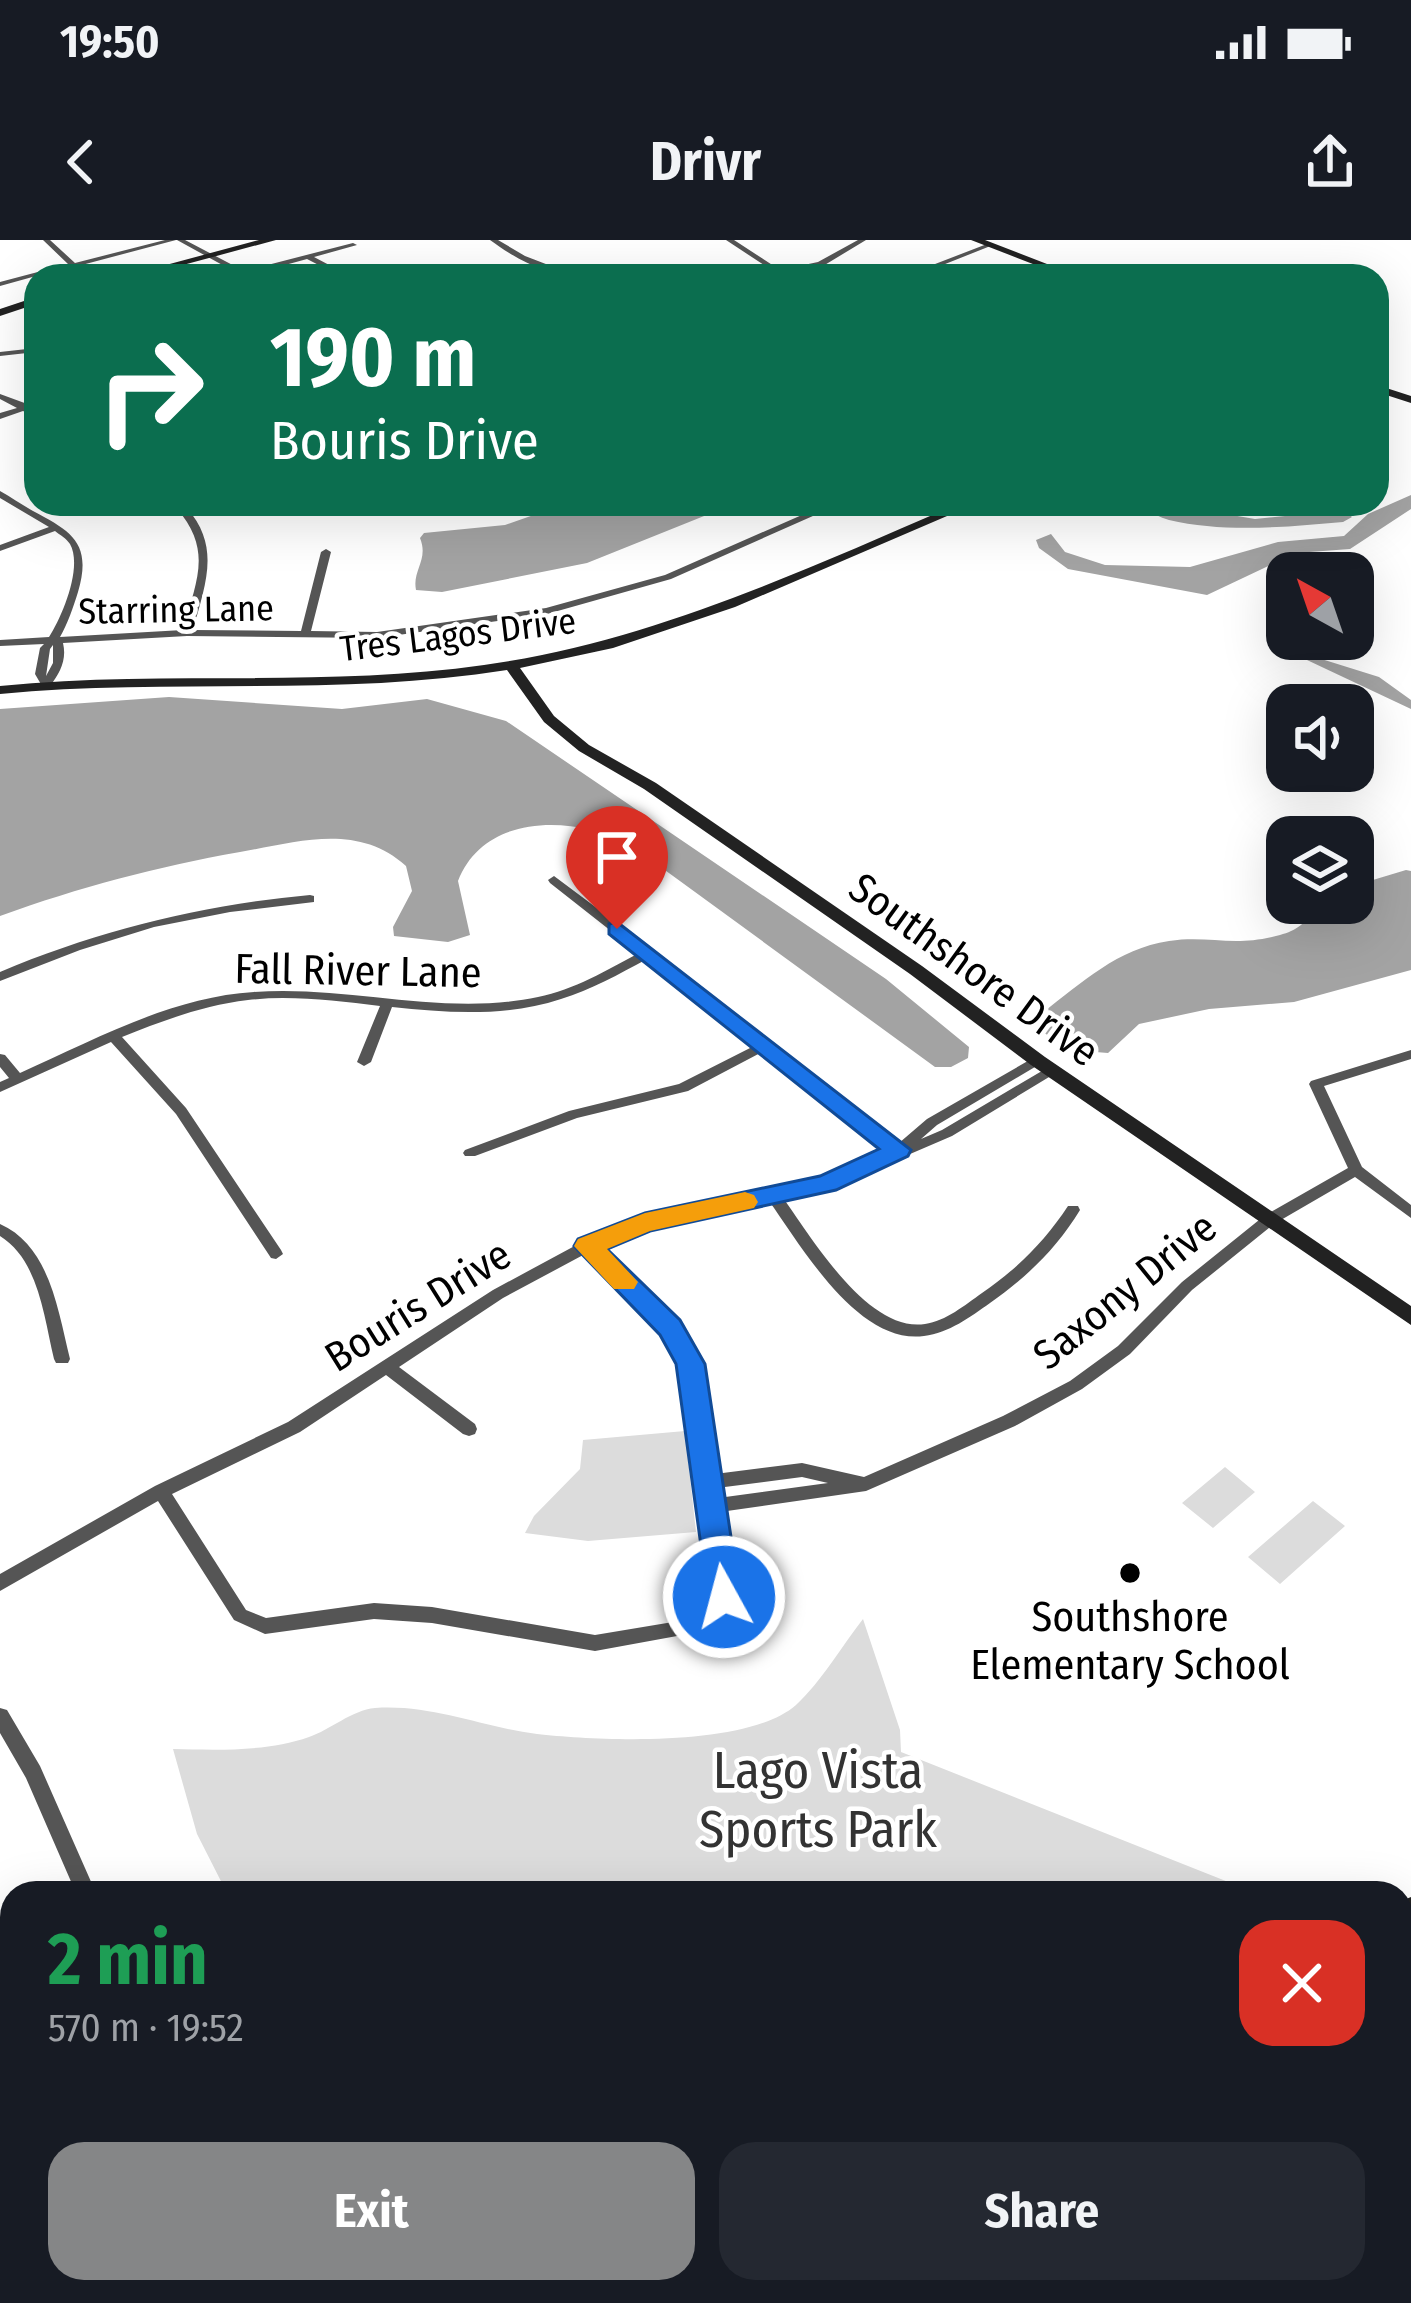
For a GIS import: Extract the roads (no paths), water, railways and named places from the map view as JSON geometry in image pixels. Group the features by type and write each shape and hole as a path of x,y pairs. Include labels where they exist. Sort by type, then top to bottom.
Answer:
{"street":[{"path":"46,240 53,252 71,264"},
{"path":"86,264 177,240 212,252"},
{"path":"171,264 271,240"},
{"path":"494,240 539,264"},
{"path":"729,240 766,264"},
{"path":"820,264 863,240"},
{"path":"976,240 1040,264"},
{"path":"280,264 353,245"},
{"path":"939,264 989,245"},
{"path":"308,256 323,264"},
{"path":"35,516 77,544 82,560 56,639 60,647 56,673 46,684"},
{"path":"187,633 207,551 198,524 190,516"},
{"name":"Starring Lane","path":"0,643 187,633 305,636 439,628 610,596 668,577 808,516"},
{"name":"Tres Lagos Drive","path":"0,689 169,678 347,681 511,666 618,644 685,621 940,516"},
{"path":"0,548 54,528"},
{"path":"305,636 326,552"},
{"name":"Southshore Drive","path":"511,666 549,719 584,748 688,813 1411,1317"},
{"path":"554,880 898,1150"},
{"path":"0,977 177,915 310,899"},
{"name":"Fall River Lane","path":"0,1088 173,1012 235,998 300,995 473,1007 539,1002 649,953"},
{"path":"364,1062 388,1002"},
{"path":"114,1037 181,1111 276,1254"},
{"path":"470,1153 574,1114 683,1088 764,1046"},
{"path":"1411,1054 1316,1084 1356,1170 1411,1213"},
{"path":"0,1058 18,1080"},
{"name":"Bouris Drive","path":"898,1150 947,1113 1045,1066"},
{"name":"Bouris Drive","path":"0,1583 161,1491 294,1427 498,1294 587,1246 645,1222 843,1178 962,1124 1045,1066"},
{"path":"947,1113 962,1124"},
{"name":"Saxony Drive","path":"712,1506 866,1484 1009,1421 1076,1385 1124,1350 1186,1286 1269,1220 1356,1170"},
{"path":"774,1197 861,1307 880,1322 921,1331 964,1313 1015,1278 1049,1248 1073,1210"},
{"path":"0,1229 13,1234 38,1275 62,1359"},
{"path":"161,1491 240,1615 265,1626 374,1611 432,1615 595,1643 682,1628 708,1615 724,1597 691,1364 670,1328 587,1246"},
{"path":"389,1368 469,1429"},
{"path":"709,1482 802,1470 866,1484"},
{"path":"775,1473 779,1497"},
{"path":"0,1716 33,1772 81,1881"}],"place":[{"name":"Southshore Elementary School","path":"1130,1573"}],"park label":[{"name":"Lago Vista Sports Park","path":"818,1800"}]}
